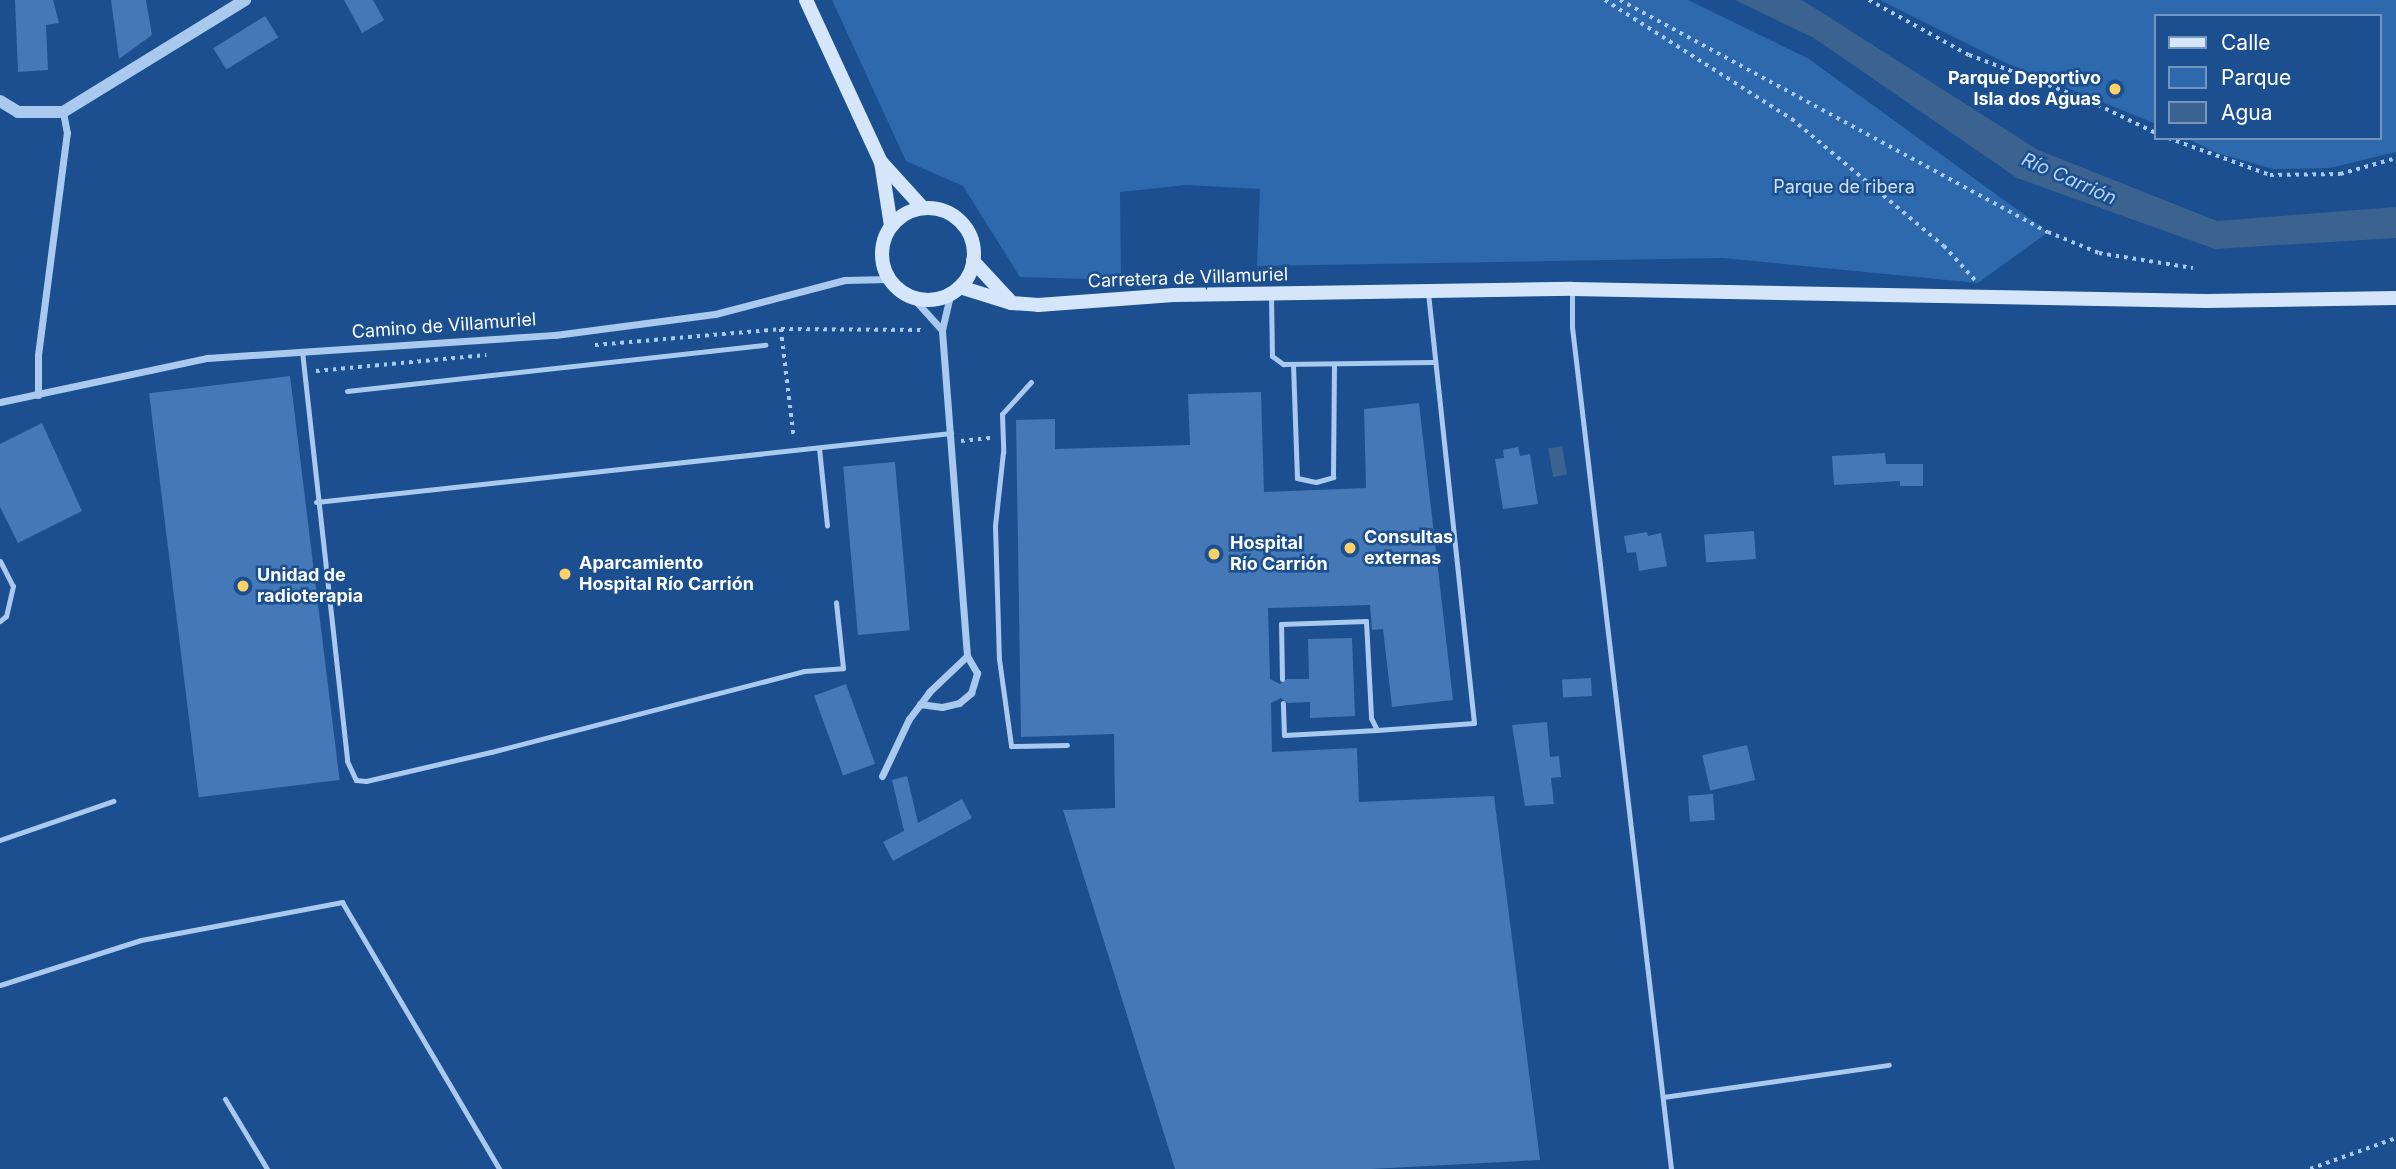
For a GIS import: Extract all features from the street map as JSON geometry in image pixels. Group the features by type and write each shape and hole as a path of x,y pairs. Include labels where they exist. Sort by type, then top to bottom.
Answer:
{"main road":[{"path":"806,0 881,162 891,226 881,252 889,279 913,298 925,301 955,291 973,261 973,247 961,222 950,214 923,208 881,162"},
{"path":"891,226 923,208"},
{"path":"973,261 1012,303"},
{"name":"Carretera de Villamuriel","path":"955,291 1012,303 1174,295 1572,289 2301,302 2396,298"}],"street":[{"path":"0,101 18,113 63,112 245,0"},
{"path":"38,395 38,355 67,134 63,112"},
{"name":"Camino de Villamuriel","path":"0,402 207,358 555,335 715,314 845,280 889,279"},
{"path":"920,704 942,707 959,703 971,693 977,673 967,656 942,330 955,291"},
{"path":"913,298 942,330"},
{"path":"882,776 920,704 967,656"}],"lane":[{"path":"1572,289 1572,327 1671,1169"},
{"path":"1283,703 1284,735 1474,723 1433,362 1428,292"},
{"path":"1271,294 1272,356 1283,364 1433,362"},
{"path":"347,391 765,345"},
{"path":"302,351 316,502 346,761 356,780 366,781 491,752 804,671 843,668 836,602"},
{"path":"1293,364 1297,478 1316,482 1334,477 1334,365"},
{"path":"1031,382 1002,414 1003,437 995,526 999,659 1012,746 1067,745"},
{"path":"316,502 795,450 951,437"},
{"path":"819,448 828,526"},
{"path":"0,561 13,586 6,616 0,621"},
{"path":"1282,679 1281,624 1366,621 1371,718 1377,730"},
{"path":"0,841 113,801"},
{"path":"0,985 141,940 342,902 499,1169"},
{"path":"1663,1097 1889,1065"},
{"path":"225,1099 267,1169"}],"path":[{"path":"1605,0 1792,119 1944,246 1991,298"},
{"path":"1620,0 2048,232 2099,253 2193,268"},
{"path":"1869,0 1969,55 2090,101 2154,132"},
{"path":"2174,140 2270,175 2340,174 2396,158"},
{"path":"781,329 795,450"},
{"path":"590,346 781,329 942,330"},
{"path":"303,372 495,355"},
{"path":"951,437 1003,437"},
{"path":"2310,1169 2396,1138"}],"green space":[{"name":"Parque de ribera","path":"832,0 1688,0 1809,59 2048,232 1978,283 1723,258 1257,266 1260,189 1187,185 1120,192 1121,280 1020,277 963,186 906,161"},
{"name":"Parque Deportivo Isla dos Aguas","path":"1880,0 2396,0 2396,152 2330,168 2273,169 2217,153 2190,140 2382,140 2382,14 2154,14 2154,123 2004,62"}],"water":[{"name":"Río Carrión","path":"1735,0 1802,0 2038,150 2217,221 2396,207 2396,238 2215,249 2017,178 1814,38"},
{"path":"1562,446 1567,475 1553,477 1548,448"}],"building":[{"path":"15,0 53,0 59,23 46,25 48,70 18,72"},
{"path":"111,0 146,0 152,35 119,59"},
{"path":"344,0 373,0 384,20 362,33"},
{"path":"265,16 278,37 227,70 213,48"},
{"name":"Unidad de radioterapia","path":"290,376 340,780 199,797 149,393"},
{"path":"1261,392 1264,492 1366,488 1364,409 1419,403 1453,700 1392,707 1383,629 1372,630 1370,605 1268,608 1270,679 1280,684 1287,679 1309,679 1308,639 1352,638 1355,716 1310,718 1310,702 1288,703 1281,698 1271,703 1272,752 1357,748 1359,802 1494,796 1540,1160 1371,1169 1175,1169 1063,810 1115,808 1114,734 1021,737 1016,420 1055,419 1055,449 1190,445 1188,394"},
{"path":"42,423 82,511 18,543 0,507 0,444"},
{"path":"1518,447 1520,456 1530,454 1538,504 1503,509 1495,459 1504,458 1503,450"},
{"path":"1885,453 1886,464 1923,464 1923,486 1900,486 1900,481 1834,485 1832,456"},
{"path":"895,462 910,630 858,635 843,467"},
{"path":"1754,531 1756,559 1706,562 1704,534"},
{"path":"1647,532 1648,536 1661,533 1667,566 1639,571 1636,552 1627,553 1624,536"},
{"path":"1591,678 1592,696 1563,697 1562,680"},
{"path":"846,684 875,764 843,776 814,696"},
{"path":"1547,722 1550,757 1559,756 1561,777 1551,778 1554,804 1525,806 1512,725"},
{"path":"1747,745 1755,780 1710,790 1702,755"},
{"path":"907,776 918,823 962,799 972,818 893,861 883,842 904,831 892,780"},
{"path":"1713,794 1715,820 1690,822 1688,796"}],"place":[{"name":"Parque Deportivo Isla dos Aguas","path":"2115,89"},
{"name":"Consultas externas","path":"1350,548"},
{"name":"Hospital Río Carrión","path":"1214,554"},
{"name":"Aparcamiento Hospital Río Carrión","path":"565,574"},
{"name":"Unidad de radioterapia","path":"243,586"}]}
